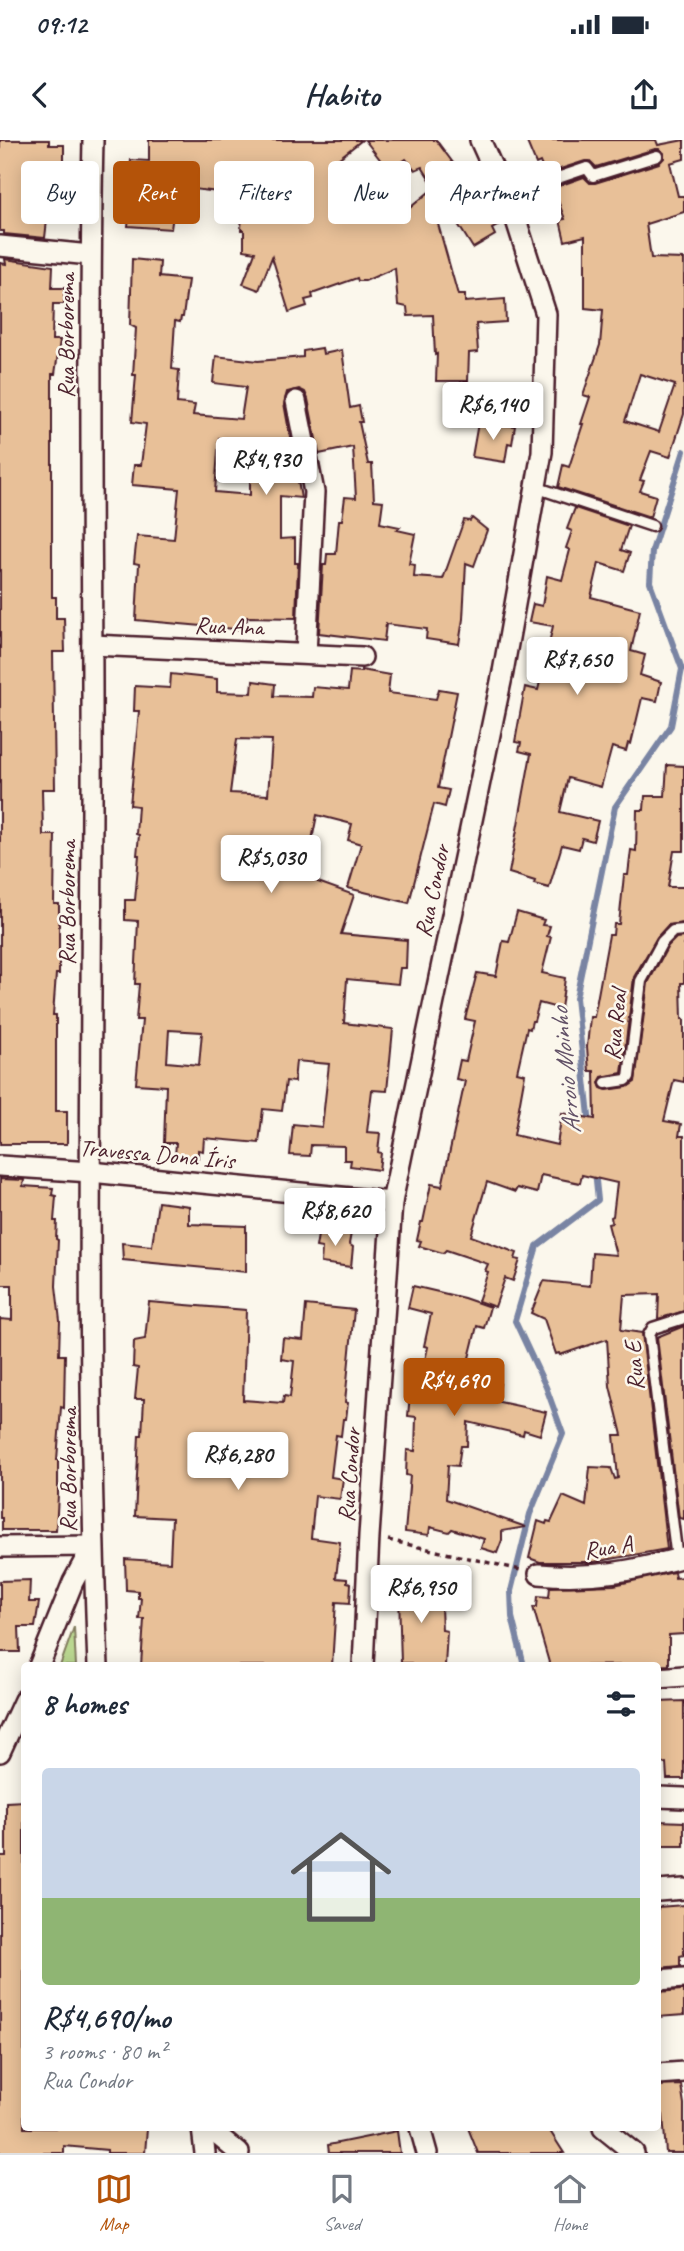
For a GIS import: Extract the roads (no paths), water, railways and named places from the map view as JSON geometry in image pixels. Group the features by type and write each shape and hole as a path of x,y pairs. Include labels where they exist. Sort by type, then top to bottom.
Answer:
{"street":[{"name":"Rua Borborema","path":"93,140 90,255 91,1172 93,1546 98,1662"},
{"name":"Rua Condor","path":"481,140 490,161"},
{"name":"Rua Condor","path":"363,1662 392,1202 503,671 541,452 545,314 517,224"},
{"path":"0,246 90,255"},
{"path":"296,401 314,492 306,654"},
{"name":"Rua Ana","path":"92,645 362,657"},
{"name":"Travessa Dona Íris","path":"0,1167 91,1172 392,1202"},
{"path":"0,1547 93,1546 73,1582 41,1662"},
{"name":"Rua A","path":"539,1574 573,1577 605,1575 681,1558"},
{"path":"661,1678 684,1676"},
{"path":"0,1752 21,1706"},
{"path":"661,1797 684,1798"},
{"path":"661,1891 684,1889"},
{"path":"661,1980 684,1978"},
{"path":"661,2074 684,2072"},
{"path":"202,2131 205,2153"},
{"path":"213,2131 239,2153"},
{"path":"421,2131 427,2153"},
{"path":"607,2131 634,2153"}],"lane":[{"path":"561,176 587,167 593,176 657,156"},
{"path":"535,487 652,526"},
{"name":"Rua Real","path":"606,1083 629,1077 641,981 662,942 673,932 684,930"},
{"name":"Rua E","path":"681,1558 649,1335 653,1328 684,1318"}],"waterway":[{"name":"Arroio Moinho","path":"590,1125 576,998 615,807 671,726 682,669 650,582 652,551 684,451"},
{"name":"Arroio Moinho","path":"523,1662 512,1617 511,1591 530,1514 563,1434 546,1387 515,1321 537,1246 598,1200 595,1171"}]}
